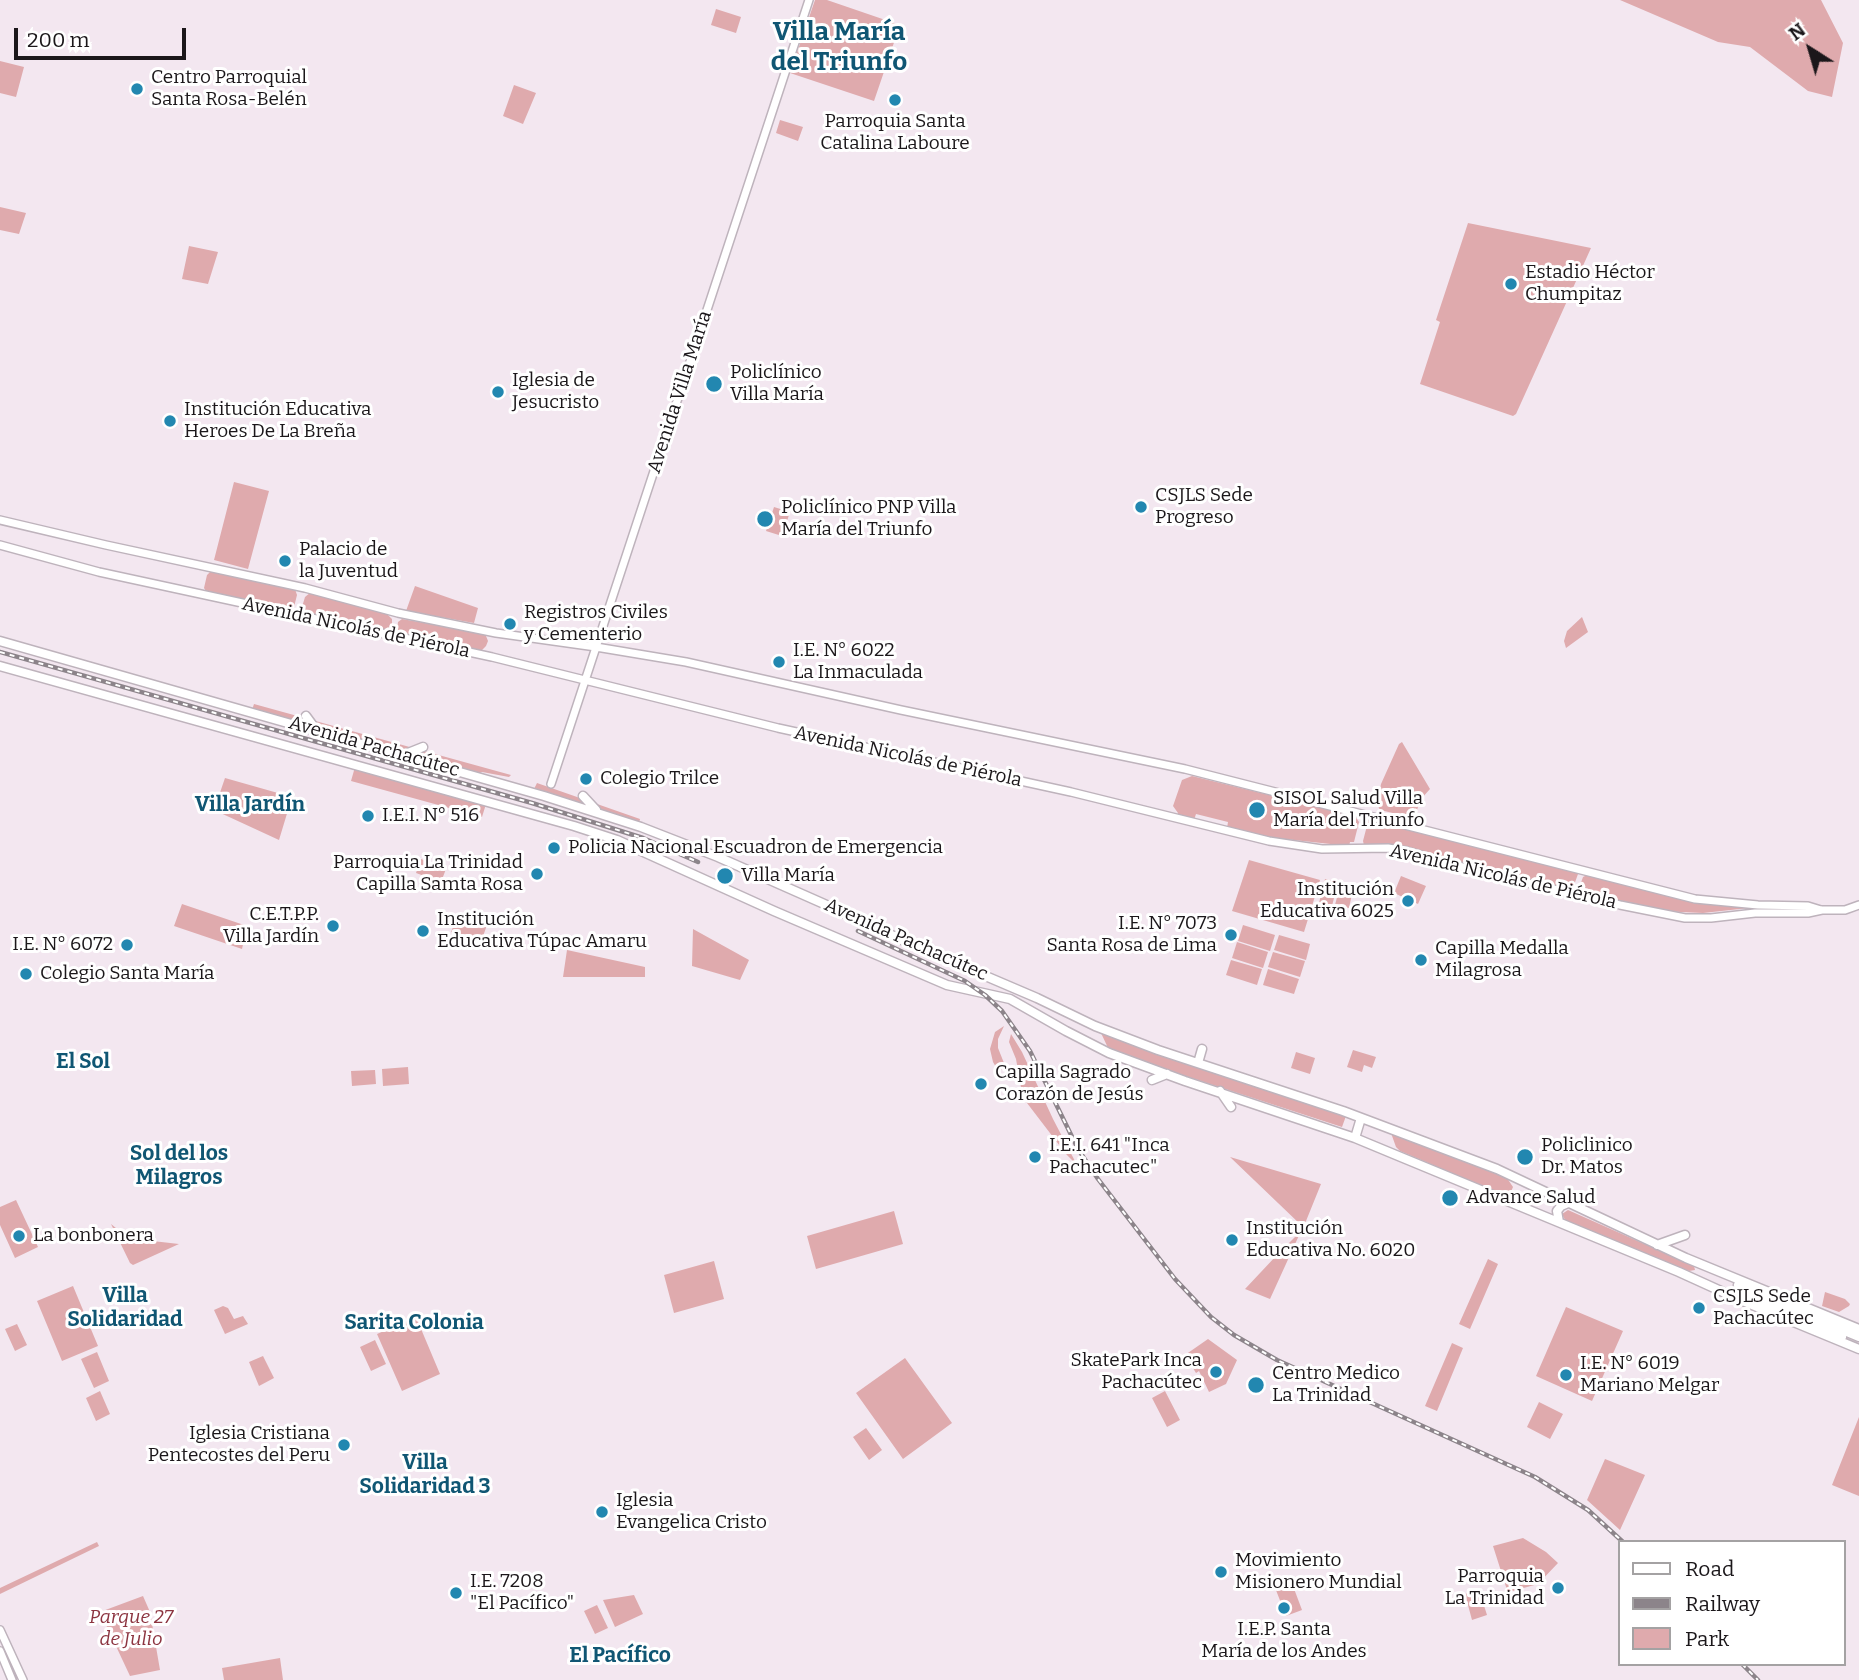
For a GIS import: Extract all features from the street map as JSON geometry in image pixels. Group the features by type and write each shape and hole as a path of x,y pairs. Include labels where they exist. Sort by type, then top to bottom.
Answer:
{"main road":[{"name":"Avenida Villa María","path":"551,784 809,0"},
{"name":"Avenida Nicolás de Piérola","path":"0,520 305,588 398,613 496,633 701,665 1179,768 1695,900 1808,906 1822,910 1845,910 1859,905"},
{"name":"Avenida Nicolás de Piérola","path":"0,545 123,578 492,657 778,728 1071,792 1260,839 1322,849 1407,850 1477,871 1685,918 1755,913 1808,914 1822,910"},
{"name":"Avenida Pachacútec","path":"0,640 403,755 641,827 718,857 1037,998 1095,1027 1279,1088 1497,1169 1657,1245 1859,1329"},
{"name":"Avenida Pachacútec","path":"0,666 617,840 947,985 1010,999 1103,1050 1355,1138 1859,1349"},
{"path":"306,716 317,731"},
{"path":"403,755 423,747"},
{"path":"583,796 598,812"},
{"path":"1198,1063 1202,1049"},
{"path":"1152,1080 1167,1074"},
{"path":"1279,1088 1282,1077"},
{"path":"1220,1091 1231,1107"},
{"path":"1355,1138 1361,1118"},
{"path":"1559,1222 1557,1211 1568,1203"},
{"path":"1657,1245 1685,1235"},
{"name":"Avenida Pachacútec","path":"1712,1269 1753,1293 1859,1337"},
{"name":"Avenida Pachacútec","path":"1701,1282 1747,1297 1859,1344"},
{"path":"0,1630 23,1680"},
{"path":"0,1651 12,1680"}],"green space":[{"path":"815,0 827,0 900,25 874,101 790,73"},
{"path":"1620,0 1821,0 1843,43 1832,97 1808,91 1750,47 1718,42"},
{"path":"716,9 741,17 736,33 711,25"},
{"path":"0,61 24,67 16,97 0,93"},
{"path":"514,85 536,93 523,124 503,116"},
{"path":"780,120 803,127 798,141 776,133"},
{"path":"0,207 26,213 19,234 0,230"},
{"name":"Estadio Héctor Chumpitaz","path":"1468,223 1591,248 1513,416 1420,384 1440,322 1436,320"},
{"path":"189,246 218,252 208,284 182,279"},
{"path":"234,482 269,491 248,569 214,560"},
{"path":"774,507 790,512 782,536 766,531"},
{"path":"216,571 295,589 297,595 294,607 288,610 207,593 204,588 207,575"},
{"path":"415,586 478,608 474,623 406,611"},
{"path":"311,592 387,614 392,619 392,625 384,630 306,614 302,607 305,597"},
{"path":"1582,617 1588,632 1566,648 1564,641 1567,631"},
{"path":"402,619 482,633 488,641 481,651 403,635 397,630 398,622"},
{"path":"254,704 511,775 509,777 482,772 478,774 252,710"},
{"path":"1402,742 1430,789 1421,799 1414,818 1380,810 1377,804 1381,784"},
{"path":"355,767 486,804 482,817 351,781"},
{"name":"SISOL Salud Villa María del Triunfo","path":"1192,776 1355,816 1359,822 1354,842 1350,842 1349,846 1275,838 1227,828 1228,822 1196,814 1194,820 1177,816 1173,806 1182,780"},
{"path":"225,778 292,797 279,840 214,810"},
{"path":"537,783 640,819 639,823 534,789"},
{"path":"1369,818 1578,874 1573,888 1569,890 1484,870 1415,849 1364,845"},
{"path":"421,859 446,869 441,882 416,873"},
{"path":"1249,860 1320,880 1304,932 1232,911"},
{"path":"1587,875 1694,902 1749,908 1703,913 1659,911 1578,891 1583,877"},
{"path":"1401,876 1426,886 1418,904 1394,893"},
{"path":"1325,879 1338,882 1332,906 1319,903"},
{"path":"1341,882 1354,885 1349,908 1335,905"},
{"path":"182,904 247,926 242,949 174,926"},
{"path":"458,915 487,925 481,942 451,932"},
{"path":"1243,925 1275,935 1270,951 1238,941"},
{"path":"693,929 749,960 740,980 692,966"},
{"path":"1279,935 1310,944 1306,960 1274,950"},
{"path":"1237,942 1268,952 1263,968 1232,958"},
{"path":"567,950 645,967 645,977 563,977"},
{"path":"1273,952 1305,961 1300,977 1268,967"},
{"path":"1231,960 1262,969 1257,985 1226,975"},
{"path":"1268,969 1299,979 1294,994 1263,985"},
{"path":"1004,1026 998,1039 998,1048 1004,1063 1003,1069 1000,1070 993,1062 990,1049 995,1032"},
{"path":"1101,1033 1346,1116 1342,1127 1124,1056 1109,1050"},
{"path":"1011,1034 1077,1165 1027,1103 1009,1042"},
{"path":"1353,1050 1376,1057 1372,1068 1364,1065 1362,1072 1347,1067"},
{"path":"1296,1052 1315,1058 1310,1074 1291,1068"},
{"path":"408,1067 409,1084 383,1086 382,1069"},
{"path":"375,1070 376,1084 352,1086 351,1071"},
{"path":"1391,1133 1507,1178 1513,1187 1510,1194 1501,1194 1400,1151"},
{"path":"1230,1157 1321,1184 1304,1226 1302,1226"},
{"name":"La bonbonera","path":"16,1200 38,1247 15,1258 0,1225 0,1207"},
{"path":"1568,1210 1694,1266 1695,1270 1689,1271 1565,1220 1562,1214"},
{"path":"894,1211 903,1244 816,1269 807,1236"},
{"path":"111,1224 135,1239 179,1244 133,1265"},
{"path":"1301,1231 1270,1299 1245,1289 1276,1256"},
{"path":"1488,1259 1498,1264 1470,1329 1459,1324"},
{"path":"714,1261 724,1299 674,1313 664,1275"},
{"path":"73,1286 98,1346 62,1361 37,1301"},
{"path":"1825,1292 1845,1299 1849,1306 1839,1312 1822,1306"},
{"path":"223,1306 228,1308 234,1319 243,1316 248,1324 225,1334 214,1310"},
{"path":"1566,1307 1623,1331 1592,1401 1536,1376"},
{"path":"416,1317 440,1374 402,1391 377,1334"},
{"path":"17,1324 27,1345 15,1351 5,1329"},
{"name":"SkatePark Inca Pachacútec","path":"1208,1339 1237,1360 1226,1384 1209,1392 1199,1371 1196,1373 1185,1355"},
{"path":"375,1340 386,1364 371,1371 360,1347"},
{"path":"1452,1343 1463,1348 1437,1411 1425,1406"},
{"path":"97,1352 109,1381 94,1388 81,1359"},
{"path":"263,1356 274,1378 259,1386 249,1362"},
{"path":"905,1358 952,1423 903,1459 856,1393"},
{"path":"100,1391 110,1414 96,1421 86,1398"},
{"path":"1165,1391 1180,1420 1167,1427 1152,1398"},
{"path":"1539,1402 1563,1414 1550,1439 1527,1427"},
{"path":"1859,1417 1859,1496 1832,1485"},
{"path":"866,1428 882,1450 869,1460 853,1437"},
{"path":"1605,1459 1645,1475 1620,1530 1587,1500"},
{"path":"1523,1538 1558,1563 1538,1584 1509,1592 1493,1546"},
{"path":"97,1542 99,1546 0,1594 0,1588"},
{"path":"1290,1578 1302,1610 1286,1616 1274,1585"},
{"path":"1479,1590 1487,1615 1472,1620 1465,1594"},
{"path":"634,1595 643,1614 615,1627 603,1600"},
{"name":"Parque 27 de Julio","path":"143,1596 150,1612 160,1670 130,1676 100,1612"},
{"path":"597,1605 608,1628 595,1634 584,1611"},
{"path":"280,1658 283,1680 224,1680 222,1668"}],"railway":[{"path":"0,652 532,803 643,838 698,862"},
{"path":"858,931 965,981 1002,1011 1030,1051 1078,1149 1098,1179 1175,1279 1211,1317 1234,1335 1277,1360 1535,1477 1588,1510 1621,1540"},
{"path":"1744,1666 1758,1680"}],"place":[{"name":"Centro Parroquial Santa Rosa-Belén","path":"137,89"},
{"name":"Parroquia Santa Catalina Laboure","path":"895,100"},
{"name":"Estadio Héctor Chumpitaz","path":"1511,284"},
{"name":"Policlínico Villa María","path":"714,384"},
{"name":"Iglesia de Jesucristo","path":"498,392"},
{"name":"Institución Educativa Heroes De La Breña","path":"170,421"},
{"name":"CSJLS Sede Progreso","path":"1141,507"},
{"name":"Policlínico PNP Villa María del Triunfo","path":"765,519"},
{"name":"Palacio de la Juventud","path":"285,561"},
{"name":"Registros Civiles y Cementerio","path":"510,624"},
{"name":"I.E. N° 6022 La Inmaculada","path":"779,662"},
{"name":"Colegio Trilce","path":"586,779"},
{"name":"SISOL Salud Villa María del Triunfo","path":"1257,810"},
{"name":"I.E.I. N° 516","path":"368,816"},
{"name":"Policia Nacional Escuadron de Emergencia","path":"554,848"},
{"name":"Parroquia La Trinidad Capilla Samta Rosa","path":"537,874"},
{"name":"Villa María","path":"725,876"},
{"name":"Institución Educativa 6025","path":"1408,901"},
{"name":"C.E.T.P.P. Villa Jardín","path":"333,926"},
{"name":"Institución Educativa Túpac Amaru","path":"423,931"},
{"name":"I.E. N° 7073 Santa Rosa de Lima","path":"1231,935"},
{"name":"I.E. N° 6072","path":"127,945"},
{"name":"Capilla Medalla Milagrosa","path":"1421,960"},
{"name":"Colegio Santa María","path":"26,974"},
{"name":"Capilla Sagrado Corazón de Jesús","path":"981,1084"},
{"name":"I.E.I. 641 \"Inca Pachacutec\"","path":"1035,1157"},
{"name":"Policlinico Dr. Matos","path":"1525,1157"},
{"name":"Advance Salud","path":"1450,1198"},
{"name":"La bonbonera","path":"19,1236"},
{"name":"Institución Educativa No. 6020","path":"1232,1240"},
{"name":"CSJLS Sede Pachacútec","path":"1699,1308"},
{"name":"SkatePark Inca Pachacútec","path":"1216,1372"},
{"name":"I.E. N° 6019 Mariano Melgar","path":"1566,1375"},
{"name":"Centro Medico La Trinidad","path":"1256,1385"},
{"name":"Iglesia Cristiana Pentecostes del Peru","path":"344,1445"},
{"name":"Iglesia Evangelica Cristo","path":"602,1512"},
{"name":"Movimiento Misionero Mundial","path":"1221,1572"},
{"name":"Parroquia La Trinidad","path":"1558,1588"},
{"name":"I.E. 7208 \"El Pacífico\"","path":"456,1593"},
{"name":"I.E.P. Santa María de los Andes","path":"1284,1608"}],"district":[{"name":"Villa María del Triunfo","path":"839,48"},
{"name":"Villa Jardín","path":"250,805"},
{"name":"El Sol","path":"83,1062"},
{"name":"Sol del los Milagros","path":"179,1166"},
{"name":"Villa Solidaridad","path":"125,1308"},
{"name":"Sarita Colonia","path":"414,1323"},
{"name":"Villa Solidaridad 3","path":"425,1475"},
{"name":"El Pacífico","path":"620,1656"}]}
